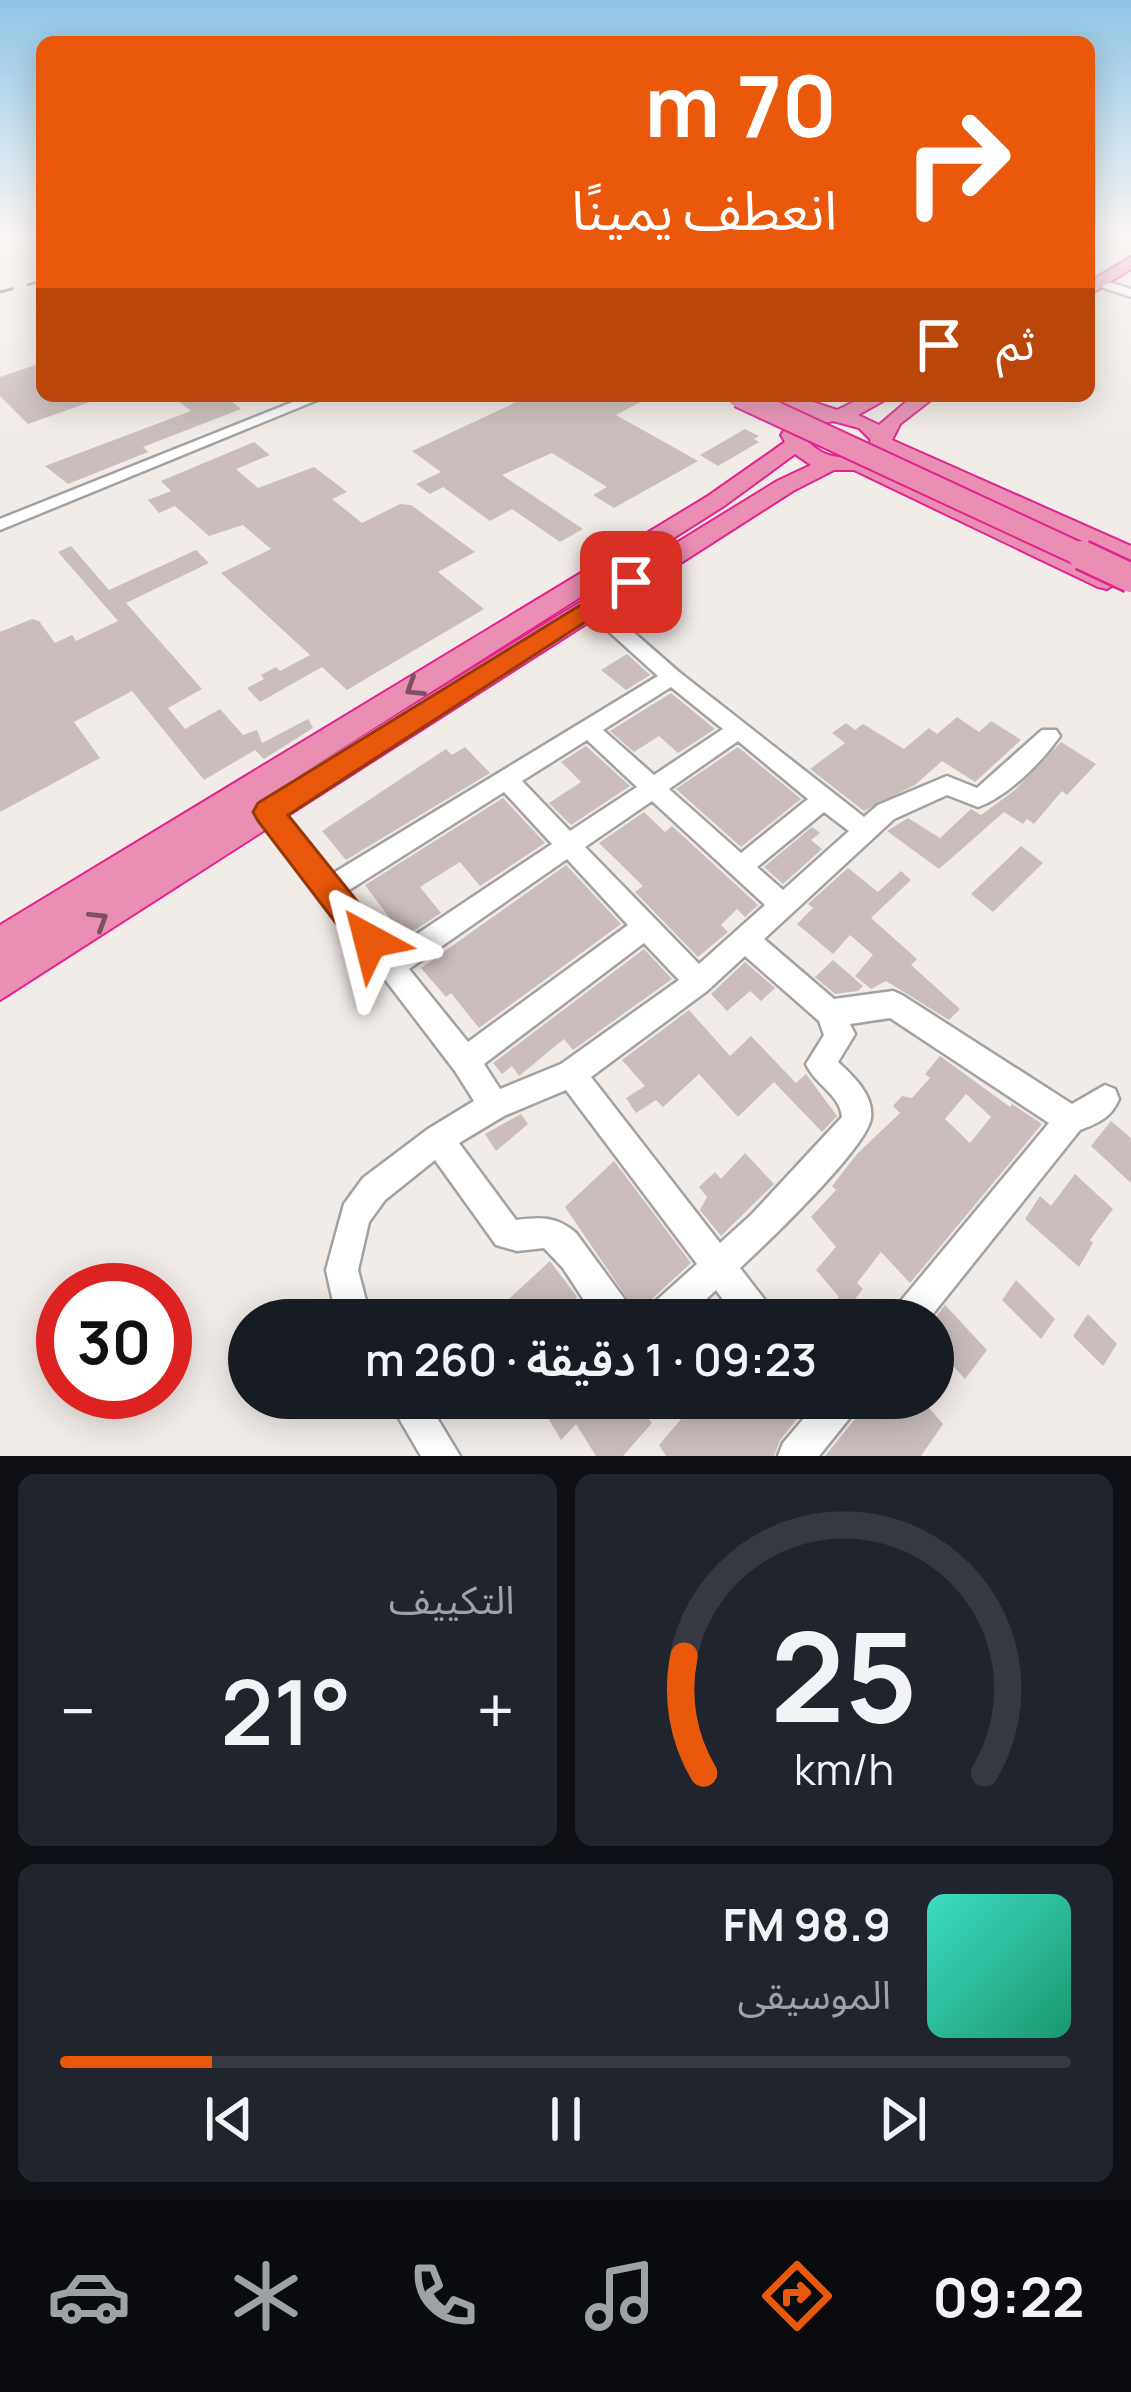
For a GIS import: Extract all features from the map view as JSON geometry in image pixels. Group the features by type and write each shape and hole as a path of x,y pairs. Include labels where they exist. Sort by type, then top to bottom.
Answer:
{"highway":[{"path":"729,402 794,440 810,456 845,463 1131,592"},
{"path":"752,402 1131,578"},
{"path":"778,402 1131,559"},
{"path":"793,402 866,424 882,441 1131,559"},
{"path":"0,945 676,527 794,440 805,420 833,416 867,402"},
{"path":"0,982 785,486 845,463 877,457 892,420 918,402"}],"street":[{"path":"0,525 305,402"},
{"path":"592,606 671,677 866,832"},
{"path":"329,889 671,677"},
{"path":"587,728 782,905"},
{"path":"390,968 738,730"},
{"path":"349,1299 342,1270 355,1215 374,1189 438,1139 494,1106 571,1074 698,982 886,812 947,785 978,797 992,790 1049,736"},
{"path":"506,779 698,982"},
{"path":"739,868 825,798"},
{"path":"268,812 465,1061 494,1106"},
{"path":"465,1061 647,926"},
{"path":"746,939 818,1007 834,1012 893,1004 1070,1120"},
{"path":"685,1299 722,1267 859,1116 857,1103 820,1064 841,1034 832,1024 834,1012"},
{"path":"571,1074 744,1299"},
{"path":"925,1299 1070,1120 1096,1109 1105,1099"},
{"path":"438,1139 507,1234 520,1238 544,1232 562,1240 605,1299"},
{"path":"418,1419 442,1456"},
{"path":"796,1456 819,1419"}],"building":[{"path":"36,365 36,402 90,402 28,424 0,396 0,377"},
{"path":"180,402 232,402 241,409 143,447 148,452 68,484 45,466 191,411"},
{"path":"516,402 641,402 616,415 698,461 614,508 593,495 607,487 552,453 502,475 583,529 560,542 512,509 490,521 443,487 430,494 416,484 441,472 412,451"},
{"path":"745,429 759,436 754,439 759,442 718,466 700,455"},
{"path":"254,442 270,455 236,469 258,488 314,467 347,492 332,499 362,523 400,504 411,505 475,552 438,572 484,609 347,690 322,667 260,702 247,688 276,667 280,671 310,655 221,573 271,549 243,525 209,536 175,506 159,513 148,500 171,491 161,481"},
{"path":"71,546 109,590 196,550 209,563 126,603 202,689 168,708 185,729 220,709 243,735 257,730 262,743 308,719 313,728 264,759 255,750 204,780 132,691 74,722 100,758 0,812 0,632 32,619 39,621 55,643 72,635 76,641 118,621 58,552"},
{"path":"627,654 650,675 626,690 601,670"},
{"path":"671,693 715,729 678,753 659,736 634,752 610,731"},
{"path":"957,717 979,732 991,721 1021,740 975,782 942,761 915,785 864,811 810,769 845,743 832,733 846,723 855,730 863,724 904,749 929,728 937,734"},
{"path":"1061,742 1096,764 1067,795 1062,791 1034,824 1027,819 1023,824 1004,812 939,869 887,831 908,818 940,838 971,809 981,815 1015,790"},
{"path":"586,746 630,786 571,825 549,803 581,782 561,762"},
{"path":"465,747 490,773 346,860 322,831 446,749 452,755"},
{"path":"738,747 801,799 741,847 676,789"},
{"path":"503,798 545,843 480,886 460,862 420,887 441,913 404,937 365,885"},
{"path":"644,812 665,832 672,826 758,905 745,917 737,909 721,925 728,932 698,957 635,892 643,886 599,843"},
{"path":"812,827 820,833 811,840 822,849 783,884 764,867"},
{"path":"1021,846 1043,863 993,912 971,894"},
{"path":"566,865 621,924 479,1028 451,993 446,997 421,968"},
{"path":"848,868 878,892 901,871 911,880 871,918 917,959 911,965 960,1009 949,1020 886,981 871,989 855,976 873,955 850,935 833,954 797,924 813,908 808,904"},
{"path":"644,949 672,979 573,1050 564,1039 519,1076 512,1066 502,1074 493,1063"},
{"path":"833,960 863,986 858,991 835,994 815,977"},
{"path":"745,962 775,988 761,1001 750,991 727,1011 711,994"},
{"path":"689,1010 730,1056 751,1036 796,1083 806,1074 837,1116 822,1132 774,1082 738,1117 699,1074 663,1107 656,1100 636,1113 626,1098 645,1086 622,1060"},
{"path":"940,1056 1010,1107 1042,1124 910,1283 881,1252 857,1283 863,1289 855,1299 837,1299 816,1270 836,1247 811,1217 836,1190 832,1186 857,1154 900,1113 893,1106 902,1096 912,1098 930,1078 925,1074","holes":["966,1094 991,1117 970,1143 945,1119"]},
{"path":"521,1114 528,1124 496,1151 485,1134"},
{"path":"1111,1121 1131,1138 1131,1183 1091,1146"},
{"path":"745,1153 774,1184 721,1236 700,1210 707,1197 699,1187 715,1172 721,1179"},
{"path":"614,1161 691,1263 652,1299 628,1299 565,1207"},
{"path":"1075,1174 1113,1209 1090,1240 1093,1243 1079,1267 1025,1219 1040,1196 1051,1206"},
{"path":"550,1261 577,1297 575,1299 509,1299"},
{"path":"1016,1280 1055,1319 1041,1339 1002,1300"},
{"path":"1088,1314 1117,1344 1103,1366 1073,1336"},
{"path":"954,1315 987,1350 965,1379 954,1367"},
{"path":"548,1419 649,1419 652,1423 623,1456 596,1456 576,1424 561,1440"},
{"path":"681,1419 797,1419 774,1456 666,1456 659,1445"},
{"path":"855,1419 939,1419 943,1424 921,1456 825,1456"}],"route":[{"path":"370,941 268,812 631,582"}]}
